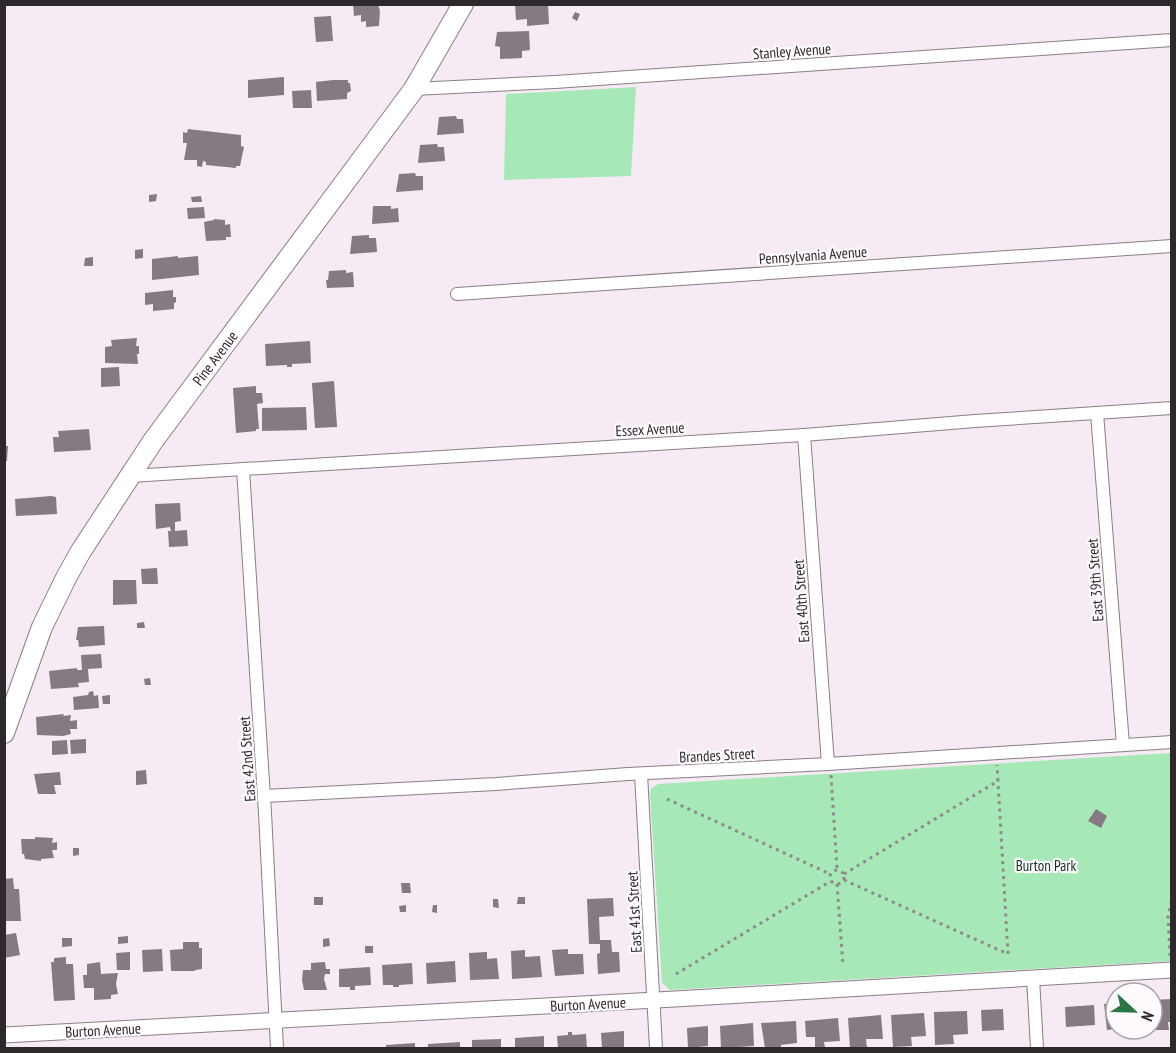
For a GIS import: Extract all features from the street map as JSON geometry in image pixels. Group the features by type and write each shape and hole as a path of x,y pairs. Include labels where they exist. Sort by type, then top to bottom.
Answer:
{"main road":[{"name":"Pine Avenue","path":"4,733 33,650 55,600 81,551 153,441 414,89 463,4"}],"street":[{"name":"Stanley Avenue","path":"414,89 590,80 1172,40"},
{"name":"Pennsylvania Avenue","path":"457,294 1172,246"},
{"name":"Essex Avenue","path":"130,476 804,435 901,426 1172,408"},
{"name":"East 39th Street","path":"1097,413 1123,745"},
{"name":"East 40th Street","path":"804,435 829,769"},
{"name":"East 42nd Street","path":"243,469 277,1048"},
{"name":"Brandes Street","path":"264,796 641,774 829,769 1172,742"},
{"name":"East 41st Street","path":"641,774 656,1048"},
{"name":"Burton Avenue","path":"4,1035 1033,978 1171,963"},
{"path":"1033,978 1037,1048"}],"path":[{"path":"844,880 1008,955 997,764"},
{"path":"829,769 837,869 844,874"},
{"path":"844,874 998,782"},
{"path":"666,799 830,874"},
{"path":"830,874 837,869"},
{"path":"830,874 831,881"},
{"path":"844,874 844,880"},
{"path":"831,881 837,884 844,880"},
{"path":"676,974 831,881"},
{"path":"837,884 843,965"},
{"path":"1171,963 1168,916 1172,900"}],"green space":[{"path":"636,87 631,176 504,180 506,94"},
{"name":"Burton Park","path":"1171,753 1171,961 670,990 662,983 650,794 651,789 658,784"}],"building":[{"path":"353,4 378,4 379,26 366,27 366,21 361,22 361,15 354,16"},
{"path":"515,4 548,4 549,24 527,26 527,19 516,20"},
{"path":"575,12 580,14 577,21 572,18"},
{"path":"331,16 333,41 316,42 314,17"},
{"path":"529,31 530,50 522,51 522,58 500,59 500,47 495,46 497,32"},
{"path":"284,77 284,95 248,98 248,80"},
{"path":"348,80 351,91 347,93 347,99 317,101 316,82"},
{"path":"311,90 312,108 293,108 292,91"},
{"path":"456,116 457,119 463,119 464,133 437,135 439,117"},
{"path":"188,129 241,135 241,146 244,147 240,166 236,168 206,165 203,161 202,167 197,166 197,160 184,160 187,143 183,143 183,132 187,133"},
{"path":"437,144 438,147 444,147 445,161 418,163 420,145"},
{"path":"415,173 416,176 423,176 423,190 396,192 399,174"},
{"path":"157,194 156,201 149,202 149,195"},
{"path":"201,196 202,202 192,202 191,197"},
{"path":"373,206 398,208 399,222 372,224"},
{"path":"204,207 205,218 188,219 187,208"},
{"path":"214,219 225,220 225,225 230,224 231,237 226,237 226,240 206,241 204,222"},
{"path":"369,235 369,238 376,238 377,252 350,254 352,236"},
{"path":"143,249 143,258 135,259 135,250"},
{"path":"178,256 178,258 198,256 199,275 152,280 152,259"},
{"path":"93,257 93,266 84,266 85,258"},
{"path":"346,270 346,273 353,272 354,287 327,288 326,280 328,280 329,271"},
{"path":"173,290 173,297 176,297 174,309 153,311 153,304 145,305 145,293"},
{"path":"137,338 138,364 105,363 105,347 112,346 111,340"},
{"path":"310,341 311,363 292,364 292,367 287,367 287,365 266,366 265,344"},
{"path":"119,367 120,386 101,387 101,368"},
{"path":"334,381 337,427 315,428 312,383"},
{"path":"256,386 256,393 262,393 263,403 257,404 259,429 236,433 233,388"},
{"path":"306,407 307,430 262,431 262,408"},
{"path":"89,429 91,450 54,452 53,437 59,437 58,431"},
{"path":"4,446 8,446 7,461 4,461"},
{"path":"56,497 57,514 16,516 15,499"},
{"path":"180,503 181,521 175,522 175,531 187,530 188,546 169,547 170,527 156,529 155,504"},
{"path":"157,568 158,584 142,584 141,569"},
{"path":"113,580 136,580 137,604 113,605"},
{"path":"144,622 145,628 137,628 137,623"},
{"path":"104,626 105,645 79,647 78,640 76,640 78,627"},
{"path":"101,654 102,668 88,669 89,682 78,683 79,687 51,689 49,671 77,668 77,670 82,670 81,655"},
{"path":"150,678 151,685 145,685 144,679"},
{"path":"93,691 94,696 98,695 99,708 74,710 73,697 88,695"},
{"path":"110,695 110,704 103,704 102,696"},
{"path":"64,714 63,716 71,715 70,721 77,720 77,729 70,729 71,734 37,735 36,717"},
{"path":"86,739 86,753 71,754 70,740"},
{"path":"67,740 68,754 52,755 52,741"},
{"path":"146,770 147,784 136,785 136,771"},
{"path":"60,772 61,785 54,785 56,794 38,794 34,774"},
{"path":"1096,809 1107,816 1101,828 1088,821"},
{"path":"35,837 53,838 52,843 57,842 57,850 52,850 54,858 41,859 41,861 25,859 22,854 21,839 35,839"},
{"path":"73,848 79,848 79,855 73,856"},
{"path":"13,878 14,889 19,889 21,921 4,921 4,879"},
{"path":"401,883 410,883 411,893 402,893"},
{"path":"314,897 323,897 323,905 314,905"},
{"path":"518,897 525,897 525,904 517,904"},
{"path":"613,898 614,916 599,917 600,940 611,940 612,952 619,952 620,972 598,974 597,954 600,953 600,944 589,944 587,899"},
{"path":"493,899 498,899 499,908 493,907"},
{"path":"406,905 406,912 400,912 399,906"},
{"path":"433,905 437,905 437,913 432,912"},
{"path":"16,933 20,955 4,958 4,935"},
{"path":"128,936 128,943 118,944 118,937"},
{"path":"62,938 72,938 72,946 62,947"},
{"path":"329,938 330,946 323,947 323,939"},
{"path":"183,942 199,942 199,948 202,948 202,969 171,971 170,950 183,949"},
{"path":"365,946 373,946 373,953 365,953"},
{"path":"162,949 163,971 143,972 142,950"},
{"path":"568,949 568,954 583,954 584,974 555,976 552,950"},
{"path":"525,950 525,957 540,956 542,977 512,979 511,951"},
{"path":"130,952 130,970 117,970 116,953"},
{"path":"487,952 487,959 497,958 499,979 470,980 469,953"},
{"path":"66,957 66,964 73,964 75,1000 54,1001 51,962 54,962 54,958"},
{"path":"455,961 456,982 427,984 426,963"},
{"path":"100,962 101,974 118,973 116,984 118,994 111,995 111,999 94,1000 94,988 84,988 83,975 87,975 87,964"},
{"path":"325,962 326,969 330,969 330,974 325,974 324,979 327,990 304,990 303,970 311,970 311,963"},
{"path":"412,963 413,984 399,985 399,987 383,985 382,965"},
{"path":"370,967 371,985 355,986 355,990 350,990 350,987 339,987 339,969"},
{"path":"1164,999 1172,999 1172,1022 1168,1022 1169,1030 1164,1030"},
{"path":"1094,1005 1095,1025 1066,1027 1065,1007"},
{"path":"1003,1009 1004,1030 982,1031 981,1010"},
{"path":"967,1011 968,1034 953,1035 954,1044 935,1045 934,1012"},
{"path":"924,1013 926,1036 911,1037 912,1046 893,1047 891,1015"},
{"path":"881,1015 883,1039 866,1039 867,1048 850,1048 848,1018"},
{"path":"838,1018 840,1041 824,1042 825,1048 815,1048 815,1037 806,1037 805,1021"},
{"path":"796,1021 797,1043 781,1045 781,1048 765,1048 761,1023"},
{"path":"753,1023 754,1046 721,1048 720,1026"},
{"path":"708,1026 708,1046 688,1048 687,1028"},
{"path":"624,1031 624,1048 602,1048 601,1033"},
{"path":"568,1032 572,1032 572,1035 586,1034 587,1048 558,1048 557,1036 568,1035"},
{"path":"544,1036 544,1048 515,1048 515,1038"},
{"path":"501,1039 501,1048 472,1048 472,1040"},
{"path":"460,1042 460,1048 428,1048 428,1044"},
{"path":"415,1043 415,1048 386,1048 386,1045"}]}
